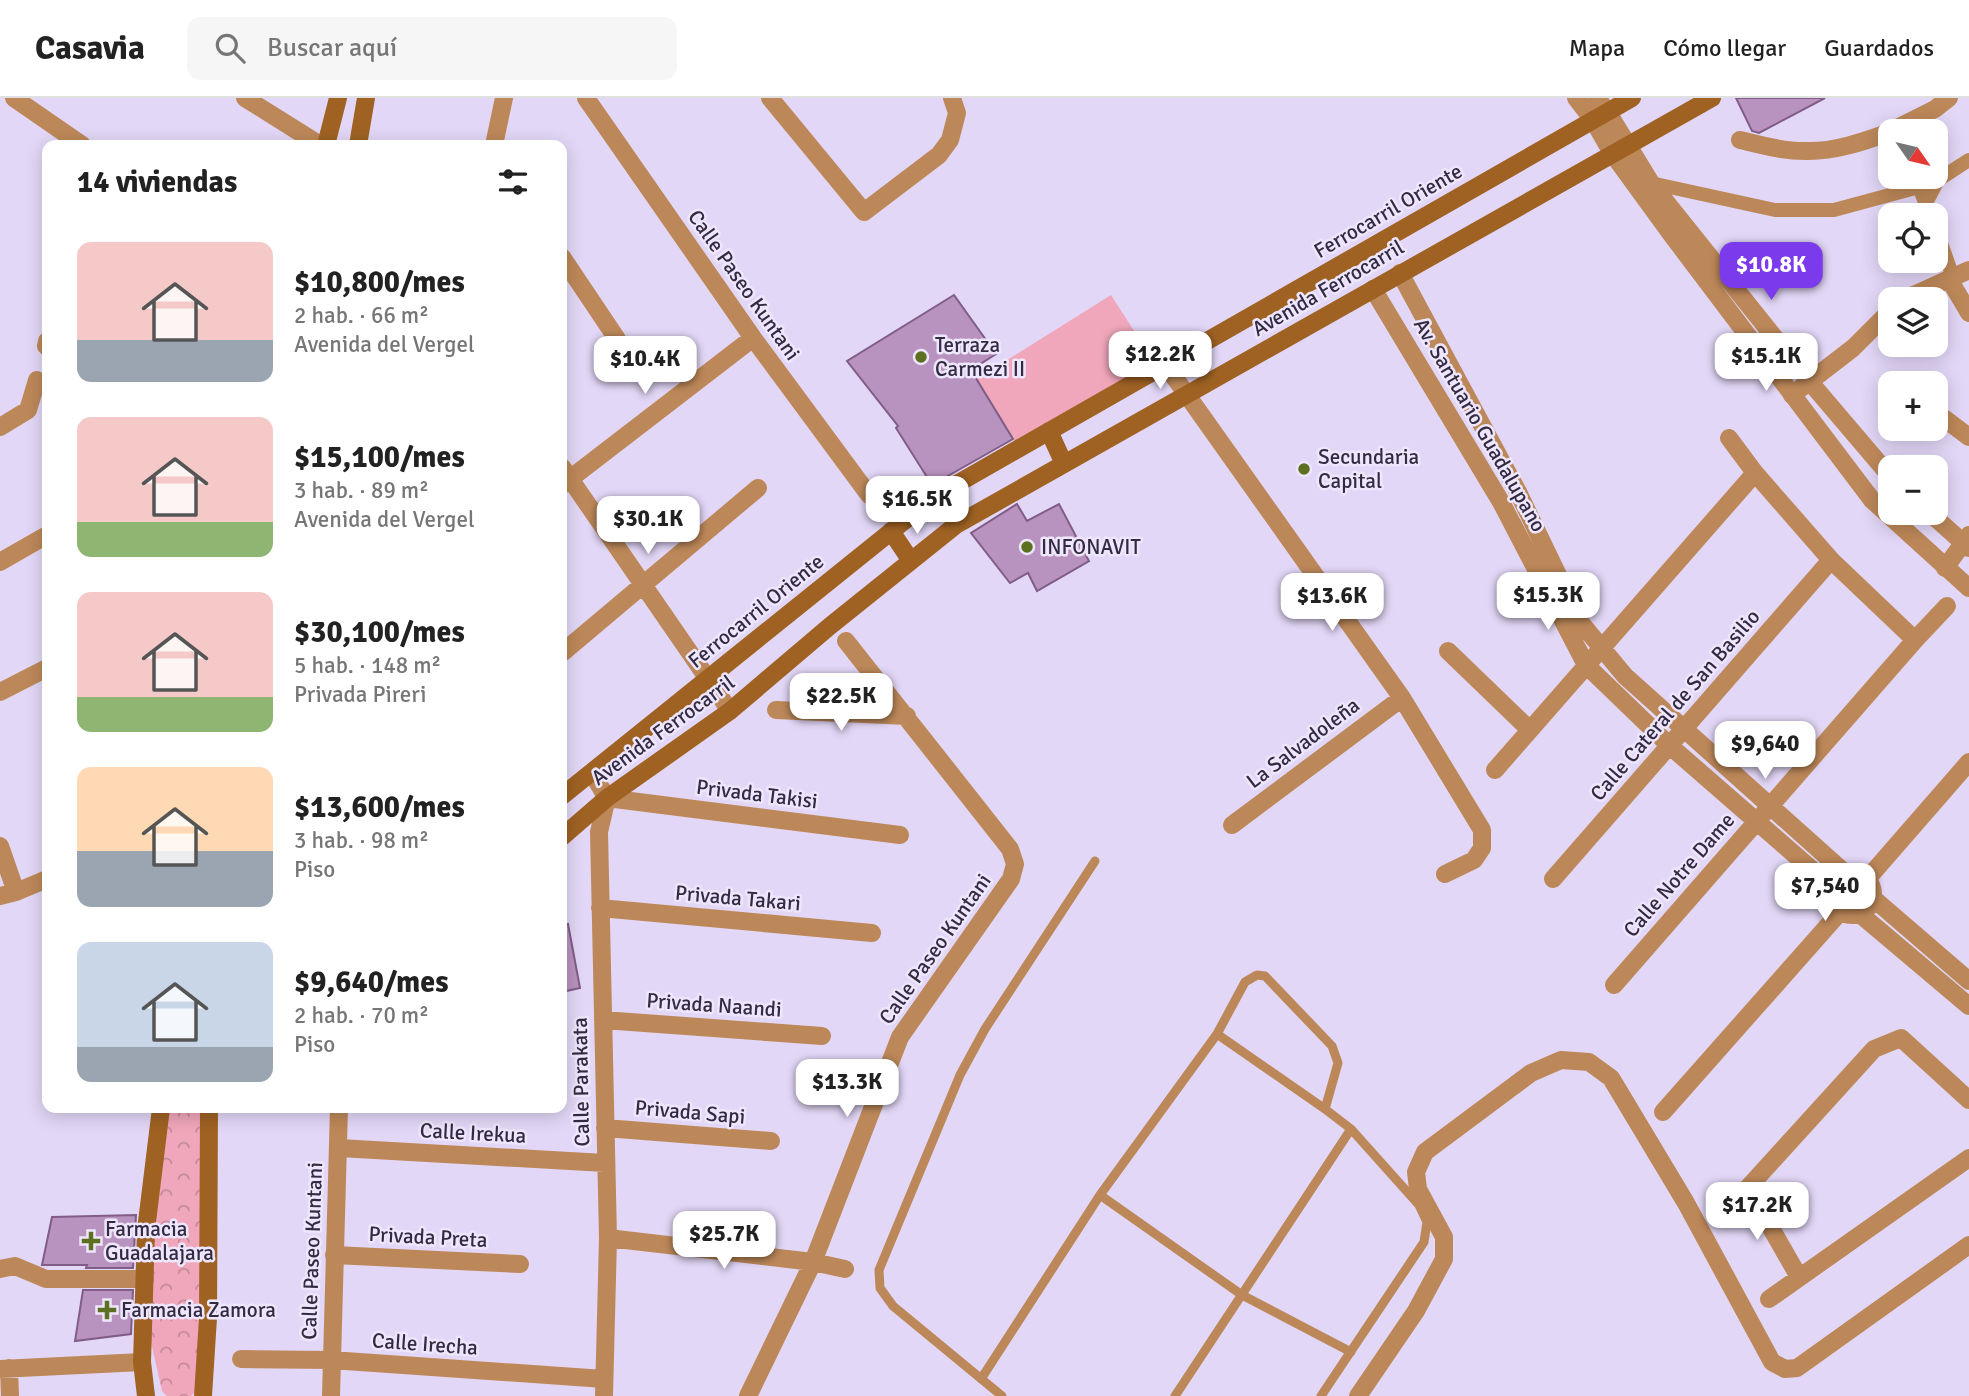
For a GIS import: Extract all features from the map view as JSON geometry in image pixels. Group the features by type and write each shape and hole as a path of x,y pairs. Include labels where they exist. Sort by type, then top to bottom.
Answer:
{"main road":[{"path":"327,140 338,98"},
{"path":"359,140 366,98"},
{"name":"Ferrocarril Oriente","path":"567,792 934,497 1165,365 1599,110 1632,98"},
{"name":"Avenida Ferrocarril","path":"567,833 607,798 730,711 956,525 1712,98"},
{"path":"1049,431 1064,464"},
{"path":"891,531 911,561"},
{"path":"146,1396 142,1362 146,1230 160,1113"},
{"path":"203,1396 208,1318 209,1113"}],"street":[{"path":"14,98 75,140"},
{"path":"245,98 312,140"},
{"path":"495,140 504,98"},
{"name":"Calle Paseo Kuntani","path":"586,98 753,338 869,495"},
{"path":"770,98 864,212 939,155 950,139 957,113 952,98"},
{"path":"1576,98 1599,110 1629,145 1651,183 1810,382 1878,462"},
{"path":"1915,119 1949,98"},
{"path":"1599,110 1612,153 1872,500 1969,588"},
{"path":"1740,140 1779,149 1806,151 1838,148 1878,136"},
{"path":"1930,203 1938,180 1969,160"},
{"path":"1651,183 1775,210 1835,210 1919,187 1926,203"},
{"path":"1948,255 1969,313"},
{"path":"567,264 617,339"},
{"name":"Av. Santuario Guadalupano","path":"1400,273 1518,492 1581,623 1625,676 1845,873"},
{"path":"1931,287 1957,275"},
{"name":"Av. Santuario Guadalupano","path":"1373,289 1501,502 1586,665 1670,746 1832,887"},
{"path":"1792,396 1853,348 1878,323"},
{"path":"567,475 753,338"},
{"path":"1423,370 1445,358"},
{"path":"1165,365 1402,698 1482,830 1482,848 1474,860 1445,874"},
{"path":"0,426 28,410 37,380"},
{"path":"1948,421 1969,437"},
{"path":"1729,438 1755,473 1831,560 1915,640"},
{"path":"1495,770 1755,473"},
{"path":"567,481 730,711"},
{"path":"567,649 758,488"},
{"path":"1501,502 1518,492"},
{"path":"1945,525 1967,542 1945,568"},
{"path":"0,562 42,538"},
{"name":"Calle Cateral de San Basilio","path":"1553,879 1831,560"},
{"name":"Calle Notre Dame","path":"1614,985 1756,820 1947,606"},
{"name":"Calle Paseo Kuntani","path":"748,1396 813,1262 900,1037 1011,879 1015,864 1010,849 846,641"},
{"path":"1448,651 1530,730"},
{"path":"0,692 42,671"},
{"name":"La Salvadoleña","path":"1232,825 1402,698"},
{"path":"776,710 907,716"},
{"path":"1868,878 1969,761"},
{"path":"592,773 607,798"},
{"name":"Privada Takisi","path":"607,798 900,835"},
{"name":"Calle Parakata","path":"604,1387 608,1238 599,832 607,798"},
{"path":"0,846 8,894 42,880"},
{"path":"1857,872 1868,878 1874,888 1874,899 1860,914 1840,912 1832,901 1832,887 1845,873 1857,872"},
{"path":"1874,899 1969,981"},
{"name":"Privada Takari","path":"600,908 872,933"},
{"path":"1663,1112 1840,912"},
{"path":"1860,914 1969,1006"},
{"name":"Privada Naandi","path":"603,1020 821,1036"},
{"path":"1724,1214 1874,1049 1885,1043 1901,1038 1969,1100"},
{"path":"1359,1396 1416,1311 1444,1259 1444,1237 1418,1189 1416,1172 1425,1153 1531,1073 1561,1060 1589,1062 1611,1078 1686,1203 1772,1362 1785,1369 1797,1368 1969,1245"},
{"name":"Calle Paseo Kuntani","path":"331,1396 339,1113"},
{"name":"Privada Sapi","path":"605,1128 771,1141"},
{"name":"Calle Irekua","path":"339,1148 605,1163"},
{"path":"1769,1299 1969,1158"},
{"path":"1748,1188 1799,1277"},
{"path":"608,1238 813,1262 845,1269"},
{"name":"Privada Preta","path":"334,1255 520,1264"},
{"path":"0,1269 15,1266 46,1279 145,1279"},
{"name":"Calle Irecha","path":"241,1359 331,1360 604,1387"},
{"path":"10,1396 4,1369 142,1362"}],"lane":[{"path":"1002,1396 893,1306 880,1288 879,1270 972,1052 1095,861"},
{"path":"981,1379 1100,1195 1217,1034 1245,982 1257,975 1265,976 1332,1046 1338,1063 1325,1109"},
{"path":"1217,1034 1351,1129 1419,1205 1427,1222 1424,1242 1321,1396"},
{"path":"1175,1396 1351,1129"},
{"path":"1100,1195 1242,1295 1351,1352"}],"green space":[{"path":"1111,295 1156,365 1017,445 977,379"},
{"path":"167,1113 201,1113 199,1373 191,1396 167,1396 162,1391 151,1342 152,1205"}],"building":[{"path":"1736,98 1825,98 1759,133 1752,131"},
{"path":"954,295 996,354 971,370 1013,439 932,485 896,428 898,426 847,361"},
{"path":"1017,504 1027,521 1059,504 1089,561 1037,591 1028,573 1010,583 971,533"},
{"path":"567,924 580,988 567,991"},
{"name":"Farmacia Guadalajara","path":"136,1215 133,1268 42,1265 52,1217"},
{"name":"Farmacia Zamora","path":"83,1290 133,1290 131,1334 75,1341"}],"place":[{"name":"Terraza Carmezi II","path":"921,357"},
{"name":"Secundaria Capital","path":"1304,469"},
{"name":"INFONAVIT","path":"1027,547"},
{"name":"Farmacia Guadalajara","path":"91,1241"},
{"name":"Farmacia Zamora","path":"107,1310"}]}
